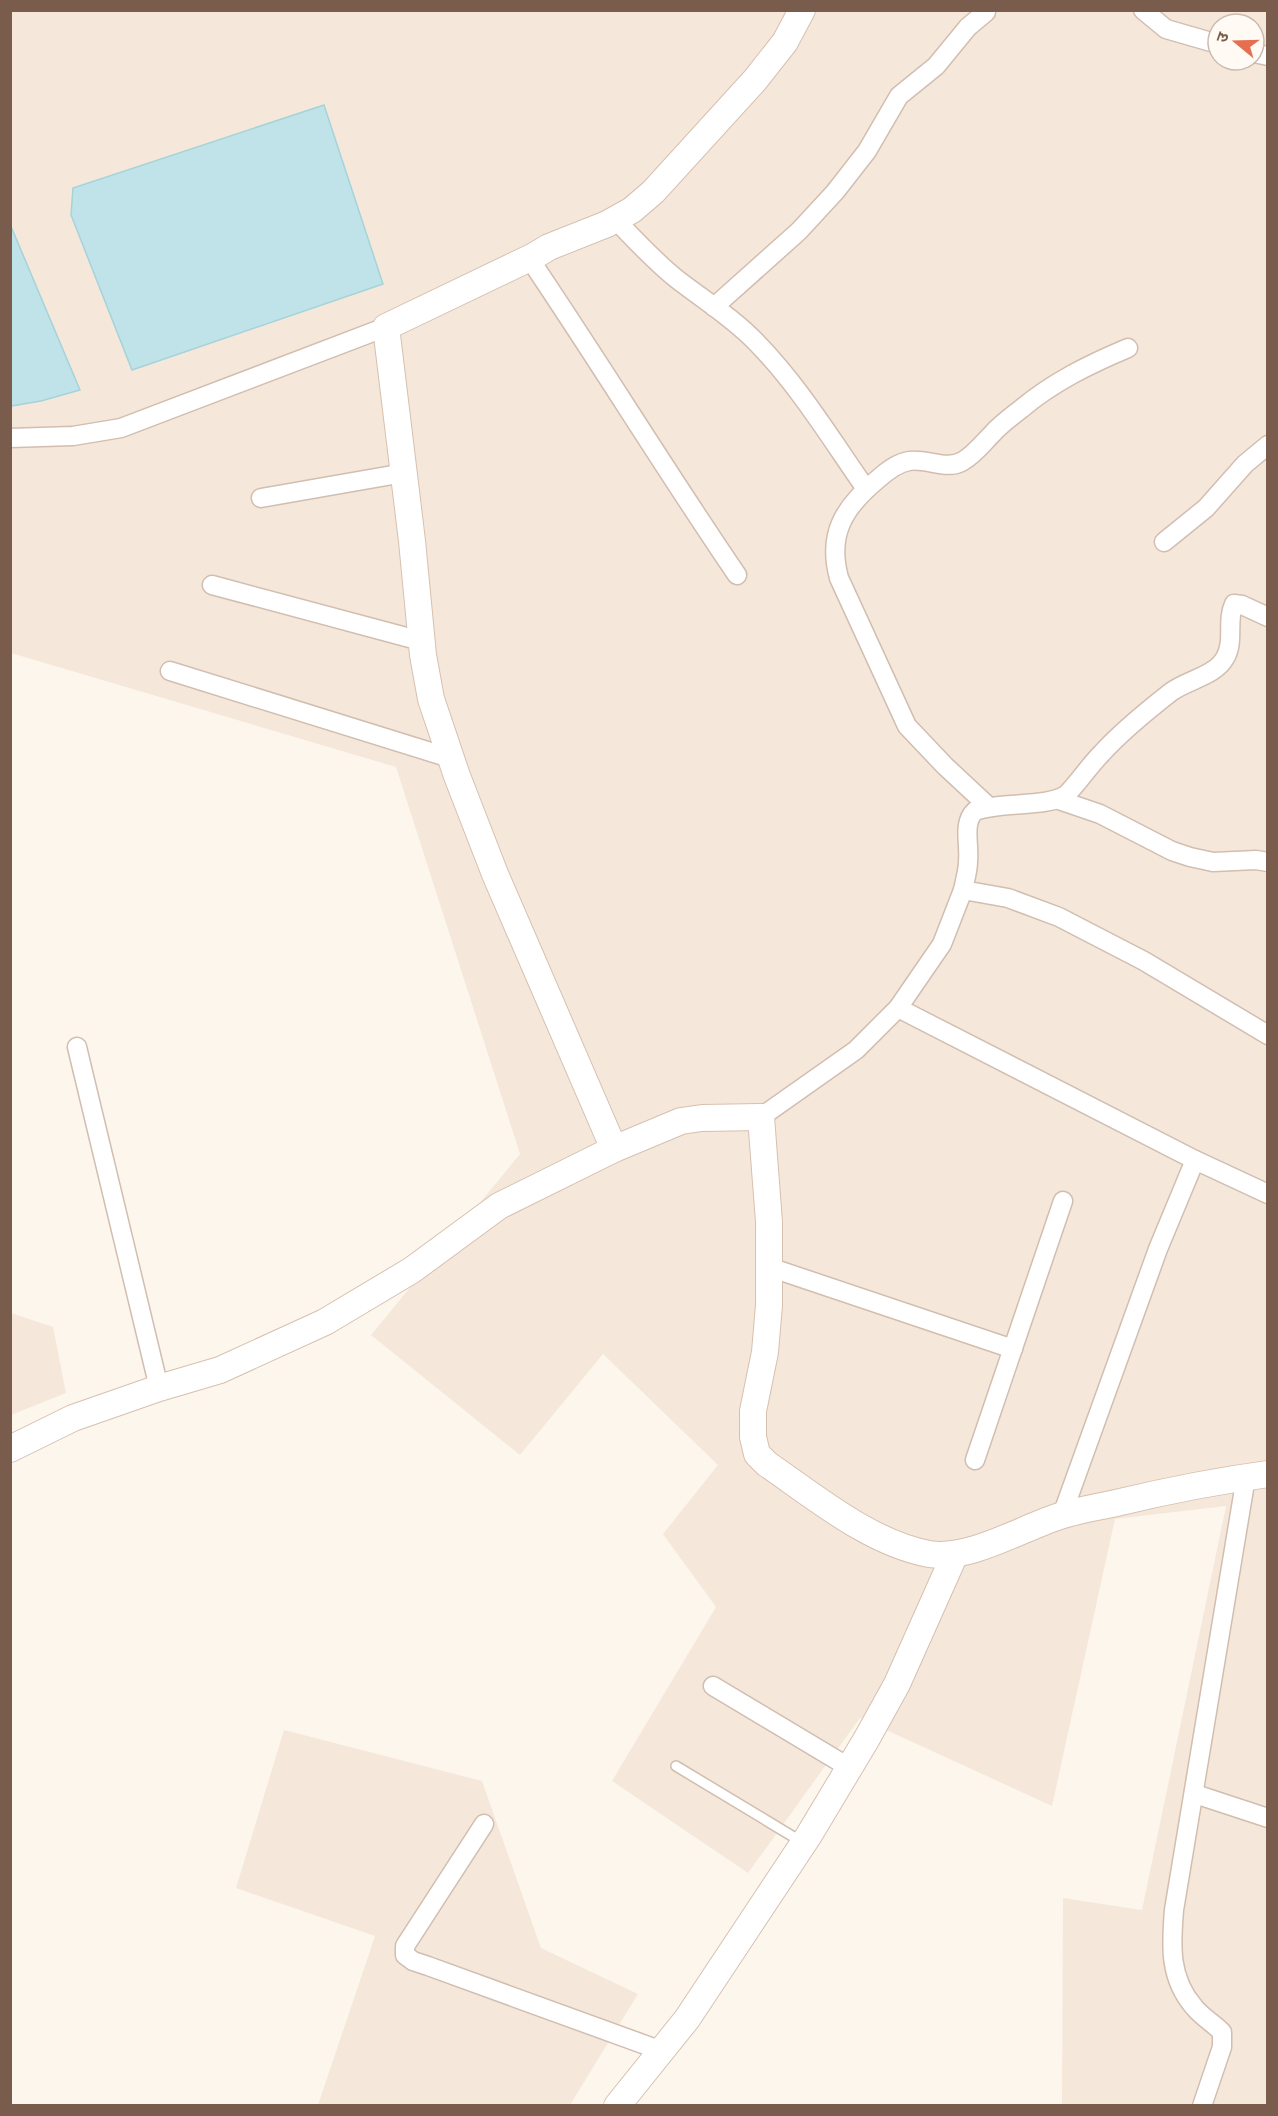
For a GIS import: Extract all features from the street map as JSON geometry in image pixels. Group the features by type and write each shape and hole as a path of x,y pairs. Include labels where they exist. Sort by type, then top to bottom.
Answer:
{"street":[{"path":"10,438 73,436 121,428 386,327 549,247 592,231 632,210 653,192 755,80 785,42 802,10"},
{"path":"1143,10 1166,29 1206,41"},
{"path":"714,307 790,239 835,192 867,151 899,96 936,66 968,27 986,12"},
{"path":"615,219 654,259 736,323 756,342 798,390 866,489"},
{"path":"530,258 605,371 664,468 737,576"},
{"path":"386,327 421,641 431,699 450,758 495,874 614,1149"},
{"path":"989,807 907,726 839,578 835,561 836,535 844,517 859,494 900,463 926,460 954,465 962,462 975,453 994,432 1023,407 1050,388 1085,367 1128,348"},
{"path":"1164,542 1206,507 1239,471 1268,445"},
{"path":"261,498 404,473"},
{"path":"213,585 421,641"},
{"path":"1059,800 1073,789 1103,752 1154,705 1176,688 1207,673 1224,660 1229,645 1230,618 1234,604 1242,605 1268,617"},
{"path":"170,671 450,758"},
{"path":"10,1449 73,1418 159,1388 220,1370 325,1322 412,1270 499,1206 614,1149 681,1121 702,1118 761,1117 856,1050 898,1008 942,944 963,890 968,862 968,822 970,815 975,811 989,807 1059,800 1100,814 1172,851 1190,857 1213,862 1256,860 1268,862"},
{"path":"963,890 1008,898 1059,917 1144,961 1268,1035"},
{"path":"898,1008 1195,1160 1268,1194"},
{"path":"77,1047 159,1388"},
{"path":"761,1117 769,1222 769,1305 765,1352 753,1411 753,1437 757,1454 767,1464 845,1518 906,1548 931,1554 955,1554 1002,1539 1062,1515 1183,1487 1257,1476 1174,1910 1171,1951 1173,1965 1189,2001 1222,2032 1222,2046 1202,2106"},
{"path":"1062,1515 1158,1249 1195,1160"},
{"path":"975,1460 1063,1201"},
{"path":"769,1267 1013,1348"},
{"path":"617,2106 693,2010 804,1843 897,1684 955,1554"},
{"path":"713,1686 850,1767"},
{"path":"1195,1794 1268,1818"},
{"path":"484,1824 405,1946 405,1955 428,1966 662,2051"}],"lane":[{"path":"676,1766 804,1843"}],"shaded area":[{"path":"10,11 1267,11 1267,2105 1062,2105 1063,1898 1142,1910 1226,1506 1115,1519 1052,1806 860,1718 748,1873 612,1781 716,1607 663,1534 718,1465 603,1354 520,1455 371,1335 520,1154 396,767 11,653"},
{"path":"11,1313 53,1327 66,1393 11,1415"},
{"path":"284,1730 482,1781 541,1948 638,1994 570,2105 318,2105 375,1936 236,1888"}],"water":[{"path":"324,105 383,284 132,370 71,215 73,188"},
{"path":"10,224 80,390 41,401 11,406"}]}
